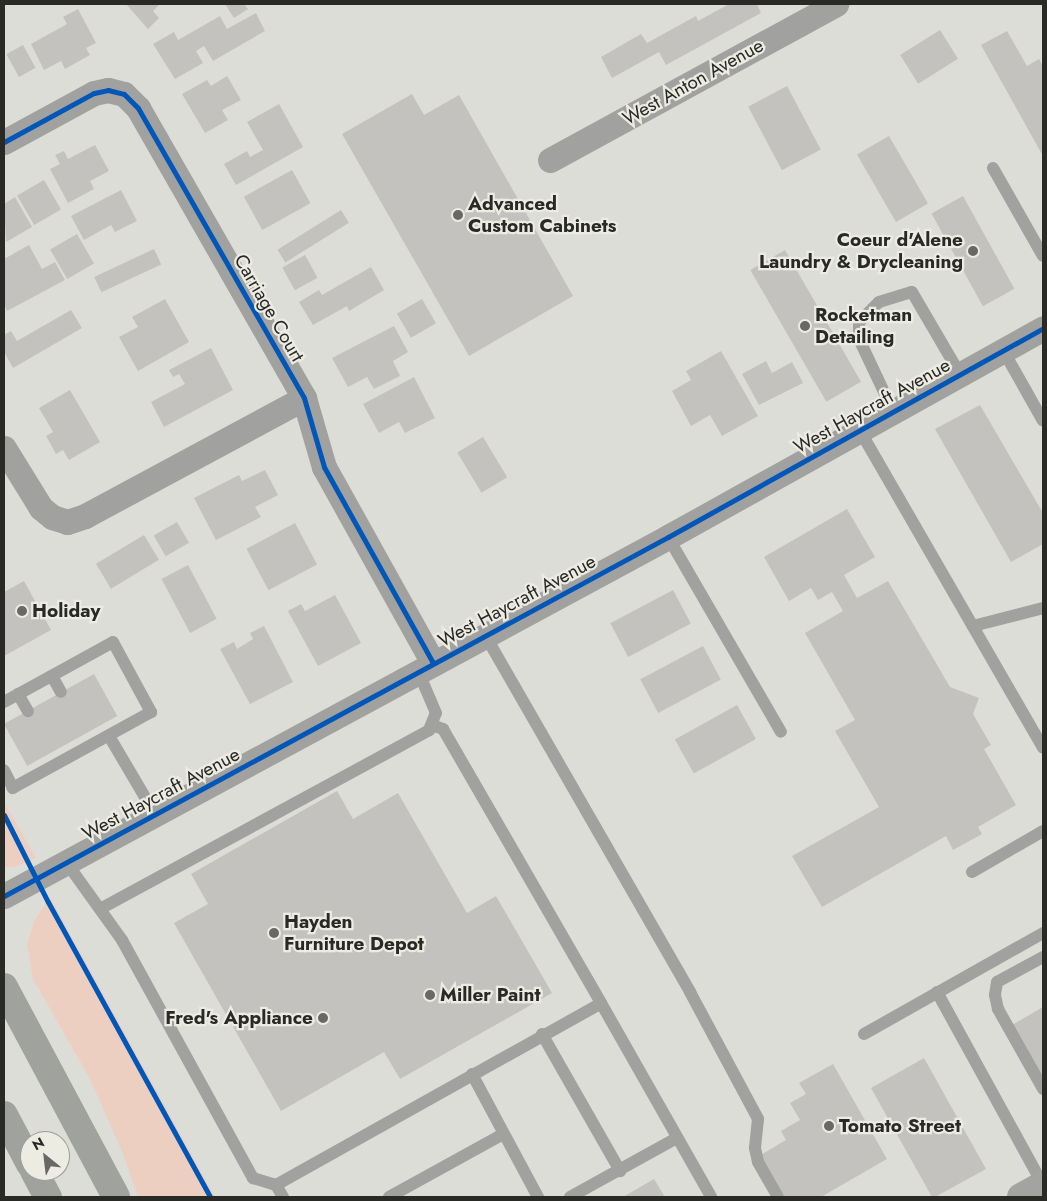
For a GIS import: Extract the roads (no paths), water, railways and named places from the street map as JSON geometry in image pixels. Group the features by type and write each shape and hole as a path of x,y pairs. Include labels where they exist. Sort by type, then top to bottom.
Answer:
{"highway":[{"path":"8,997 116,1197"},
{"path":"4,1115 20,1145"},
{"path":"39,1181 48,1197"}],"main road":[{"path":"1022,1197 1043,1185"}],"street":[{"name":"West Anton Avenue","path":"550,160 836,4"},
{"name":"Carriage Court","path":"4,142 94,93 108,90 124,94 138,108 304,398 324,467 426,667"},
{"name":"West Haycraft Avenue","path":"4,896 668,537 1043,328"},
{"path":"4,448 41,508 52,517 67,522 85,516 304,398"}],"lane":[{"path":"993,168 1043,256"},
{"path":"893,410 859,339 859,322 879,302 912,292 960,374"},
{"path":"1003,350 1043,421"},
{"path":"859,429 1043,748"},
{"path":"668,537 781,732"},
{"path":"973,626 1043,608"},
{"path":"485,635 690,992 758,1119 755,1148 758,1162 778,1197"},
{"path":"4,702 113,642 151,712 91,746 54,758 13,788 4,770"},
{"path":"100,910 429,730 436,713 426,667"},
{"path":"52,676 61,692"},
{"path":"18,694 28,711"},
{"path":"432,725 443,729 712,1197"},
{"path":"84,734 91,746"},
{"path":"109,736 155,814"},
{"path":"972,872 1043,831"},
{"path":"66,862 122,940 254,1178 276,1185 283,1197"},
{"path":"864,1034 1043,933"},
{"path":"1043,957 997,982 995,995 998,1009 1043,1088"},
{"path":"937,992 1043,1185"},
{"path":"276,1185 542,1034 601,1003"},
{"path":"542,1034 620,1171"},
{"path":"472,1074 538,1197"},
{"path":"388,1197 503,1134"},
{"path":"570,1197 677,1138"}],"place":[{"name":"Advanced Custom Cabinets","path":"458,215"},
{"name":"Coeur d'Alene Laundry & Drycleaning","path":"973,251"},
{"name":"Rocketman Detailing","path":"805,326"},
{"name":"Holiday","path":"22,611"},
{"name":"Hayden Furniture Depot","path":"274,933"},
{"name":"Miller Paint","path":"430,995"},
{"name":"Fred's Appliance","path":"323,1018"},
{"name":"Tomato Street","path":"829,1126"}]}
